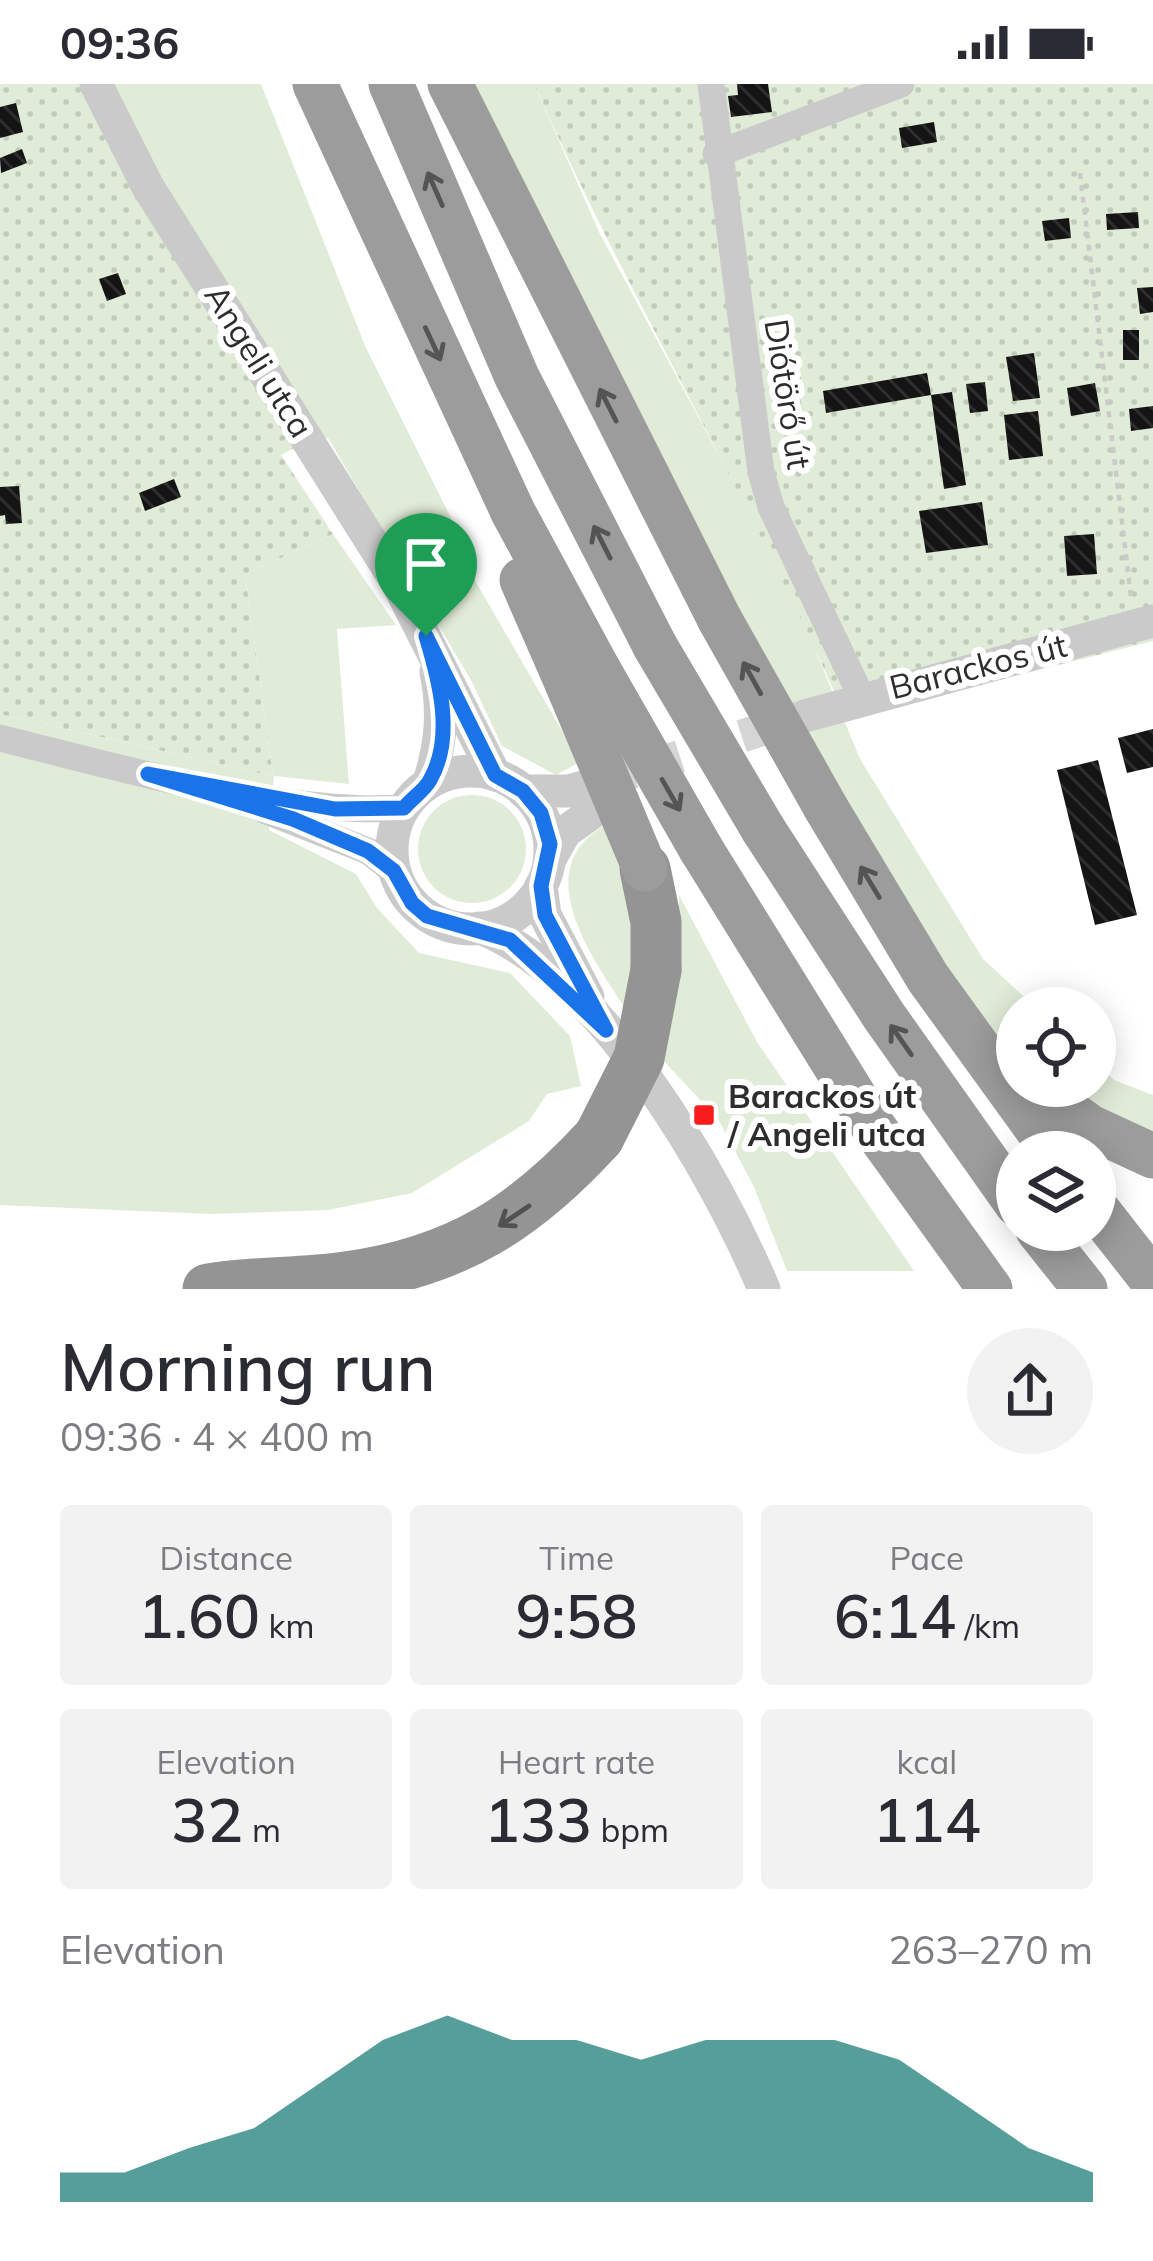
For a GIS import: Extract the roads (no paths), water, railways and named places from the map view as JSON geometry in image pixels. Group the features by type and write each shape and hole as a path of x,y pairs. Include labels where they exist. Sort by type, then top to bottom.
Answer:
{"highway":[{"path":"208,1289 346,1277 463,1245 549,1191 599,1137 639,1058 656,970 656,922 646,868 582,676 513,512 315,84"},
{"path":"391,84 517,377 655,646 763,829 884,1016 996,1174"},
{"path":"450,84 720,620 928,978 1039,1131"},
{"path":"582,676 701,849 872,1125 990,1289"},
{"path":"928,978 996,1050"},
{"path":"1062,1107 1090,1127 1153,1156"},
{"path":"1116,1234 1153,1281"},
{"path":"1055,1251 1085,1289"}],"street":[{"name":"Angeli utca","path":"96,84 148,187 368,534 509,783"},
{"name":"Diótörő út","path":"711,84 716,154 761,472 771,507 861,696"},
{"path":"716,154 901,84"},
{"name":"Barackos út","path":"805,716 861,696 1144,624"},
{"name":"Angeli utca","path":"426,636 442,704 440,742 429,782"},
{"path":"0,738 148,774 335,809 404,808"},
{"path":"394,871 392,839 404,808 429,782 476,770 509,783 606,791 565,832 545,872 512,918 480,928"},
{"path":"148,774 310,826 368,851 394,871 412,903 427,916 443,924 480,928 524,951 606,1030"},
{"path":"509,783 546,825 545,872 552,929 606,1030 712,1177 764,1289"}],"tunnel":[{"path":"602,782 800,717"}],"place":[{"name":"Barackos út / Angeli utca","path":"704,1115"}]}
